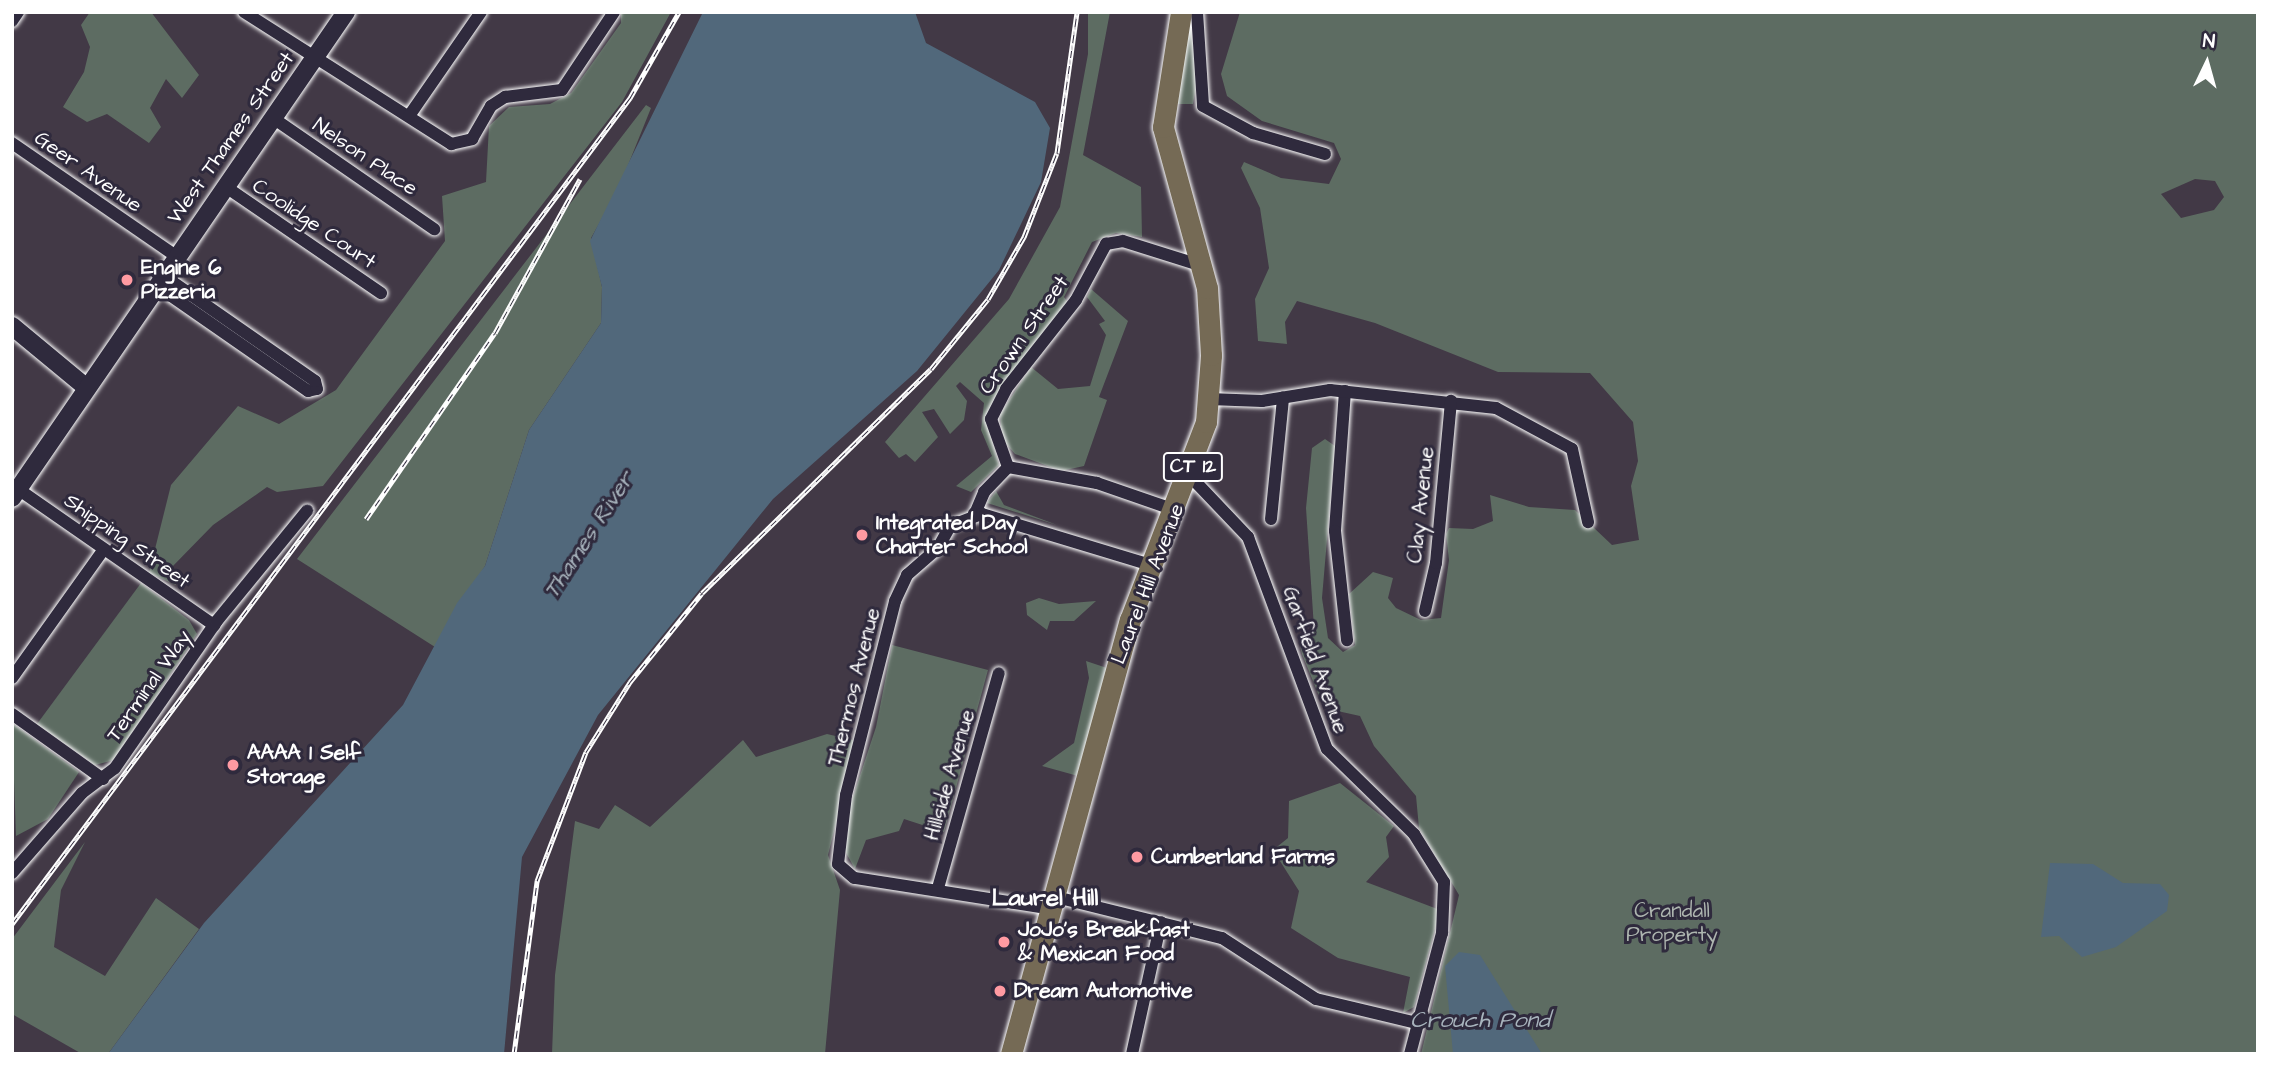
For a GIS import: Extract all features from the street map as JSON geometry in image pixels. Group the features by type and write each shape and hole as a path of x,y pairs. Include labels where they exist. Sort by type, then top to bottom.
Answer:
{"highway":[{"name":"Laurel Hill Avenue","path":"1054,903 1088,758 1151,565 1189,475 1209,399 1211,342 1203,266 1163,130 1181,12"},
{"name":"CT 12","path":"1011,1054 1054,903"}],"main road":[{"name":"West Thames Street","path":"15,494 346,12"},
{"path":"12,327 87,388"}],"street":[{"path":"12,21 18,12"},
{"path":"244,12 409,116 442,140 462,144 498,101 562,90 614,12"},
{"path":"409,116 481,12"},
{"path":"1197,12 1203,106 1253,133 1325,154"},
{"name":"Nelson Place","path":"273,118 434,229"},
{"name":"Geer Avenue","path":"12,143 177,257"},
{"name":"Coolidge Court","path":"226,187 381,293"},
{"name":"Crown Street","path":"1008,467 992,435 995,408 1066,316 1102,247 1122,241 1203,266"},
{"path":"161,281 315,382 316,390"},
{"path":"1209,399 1283,398 1345,391 1451,401 1503,411 1569,445 1583,478 1588,522"},
{"path":"1345,391 1335,538 1347,640"},
{"path":"1271,519 1283,398"},
{"name":"Clay Avenue","path":"1424,611 1436,563 1451,401"},
{"path":"1151,565 992,514 974,516 984,492 1008,467 1097,483 1175,510"},
{"name":"Garfield Avenue","path":"1189,475 1248,537 1327,749 1413,834 1444,882 1442,933 1417,1023"},
{"name":"Shipping Street","path":"15,494 104,549 214,625"},
{"name":"Terminal Way","path":"12,873 82,793 103,779 214,625 307,511"},
{"name":"Thermos Avenue","path":"974,516 950,526 899,590 835,852 849,876 1054,903 1161,922 1239,945 1281,981 1317,999 1417,1023"},
{"path":"12,678 104,549"},
{"name":"Hillside Avenue","path":"938,888 999,673"},
{"path":"12,714 103,779"},
{"path":"1132,1054 1161,922"},
{"path":"1410,1054 1417,1023"}],"green space":[{"path":"90,12 151,12 199,75 182,98 166,79 150,108 161,127 149,143 107,114 87,122 63,107 84,72 90,47 81,25"},
{"path":"621,12 671,12 622,102 323,486 277,492 267,487 213,525 172,567 176,585 149,573 171,485 238,406 279,424 336,390 445,241 442,196 486,182 489,126 509,107 550,104 571,93 621,23"},
{"path":"1088,12 1110,12 1083,155 1141,187 1142,237 1116,233 1092,242 1064,297 1068,303 988,426 999,465 971,492 956,486 992,456 981,430 984,403 960,382 956,386 967,401 964,420 950,434 934,409 922,412 938,437 915,462 906,454 899,458 885,442 1009,299 1060,207 1088,54"},
{"path":"1188,12 1198,75 1193,104 1173,104"},
{"name":"Crandall Property","path":"1240,12 2258,12 2258,1054 1421,1054 1459,895 1419,828 1416,796 1374,746 1360,716 1324,708 1302,654 1299,640 1314,628 1306,508 1312,448 1325,439 1335,446 1322,598 1328,638 1343,652 1355,645 1349,594 1373,572 1393,578 1388,598 1396,608 1421,620 1441,618 1449,560 1446,534 1449,528 1473,529 1493,521 1490,495 1529,507 1575,510 1612,545 1639,540 1631,486 1638,461 1633,422 1590,373 1498,372 1375,323 1297,301 1285,322 1287,344 1258,341 1255,299 1269,268 1260,208 1241,168 1244,162 1281,178 1329,184 1341,159 1334,143 1262,121 1227,96 1221,74","holes":["2195,179 2215,181 2224,197 2214,210 2181,218 2161,194"]},
{"path":"646,105 651,108 618,190 591,238 602,287 601,323 529,430 485,566 435,647 297,559"},
{"path":"1091,289 1128,321 1099,397 1107,400 1084,466 1061,471 1015,454 1002,439 1000,414 1031,367 1058,389 1090,386 1106,335 1099,324 1105,321 1087,297"},
{"path":"996,491 1004,505 1057,525 987,503"},
{"path":"141,583 189,620 197,634 114,760 95,765 37,724"},
{"path":"1039,598 1059,604 1096,601 1074,621 1050,621 1047,630 1027,615 1026,603"},
{"path":"892,645 988,670 944,832 904,819 899,831 866,840 855,869 845,851 843,827 876,727"},
{"path":"1086,661 1110,669 1078,776 1042,766 1074,743 1089,678"},
{"path":"12,723 79,772 48,819 16,836"},
{"path":"827,734 857,741 828,855 840,890 825,1054 552,1054 555,975 575,821 599,829 615,805 650,827 743,740 756,757"},
{"path":"1340,783 1394,826 1386,837 1389,857 1366,882 1440,910 1414,1007 1403,1013 1410,977 1338,958 1291,928 1299,891 1273,850 1288,838 1289,801"},
{"path":"85,842 61,890 54,947 105,976 156,898 199,929 108,1054 82,1054 12,1014 12,939"}],"water":[{"name":"Thames River","path":"703,12 915,12 926,43 1035,102 1050,128 1041,182 999,270 917,371 773,499 598,715 522,857 504,1054 108,1054 204,923 403,705 457,603 485,566 529,430 601,323 602,287 590,241"},
{"path":"2050,863 2093,864 2123,883 2160,884 2169,895 2167,911 2116,947 2082,957 2059,936 2041,937"},
{"name":"Crouch Pond","path":"1459,952 1480,955 1542,1054 1453,1054 1445,966"}],"railway":[{"path":"12,924 630,98 679,12"},
{"path":"514,1054 537,881 586,752 630,682 702,593 931,369 988,299 1024,237 1057,153 1077,12"},
{"path":"366,519 495,333 580,179"}],"place":[{"name":"Engine 6 Pizzeria","path":"127,280"},
{"name":"Integrated Day Charter School","path":"862,535"},
{"name":"AAAA 1 Self Storage","path":"233,765"},
{"name":"Cumberland Farms","path":"1137,857"},
{"name":"JoJo’s Breakfast & Mexican Food","path":"1004,942"},
{"name":"Dream Automotive","path":"1000,991"}],"district":[{"name":"Laurel Hill","path":"1045,899"}]}
